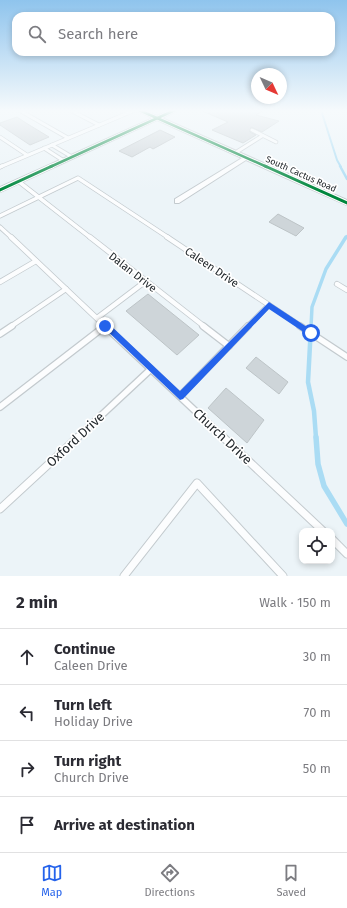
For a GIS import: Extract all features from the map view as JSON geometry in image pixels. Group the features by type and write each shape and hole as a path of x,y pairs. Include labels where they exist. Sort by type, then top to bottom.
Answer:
{"street":[{"path":"0,190 116,137"},
{"name":"South Cactus Road","path":"200,137 347,203"},
{"path":"177,201 246,158"}],"lane":[{"path":"0,137 27,156"},
{"path":"235,152 261,137"},
{"path":"264,137 276,142"},
{"path":"0,167 68,138"},
{"path":"52,145 72,157"},
{"path":"44,148 64,161"},
{"name":"Caleen Drive","path":"38,197 78,178 347,357"},
{"name":"Dalan Drive","path":"18,181 229,346"},
{"path":"0,216 38,197"},
{"name":"Church Drive","path":"0,227 320,528"},
{"path":"0,282 36,261"},
{"path":"97,318 146,281"},
{"path":"337,284 347,290"},
{"path":"0,334 66,289"},
{"path":"180,396 269,305"},
{"path":"0,408 105,326"},
{"name":"Oxford Drive","path":"0,509 151,369"},
{"path":"124,576 197,483 283,576"},
{"path":"335,542 347,554"}],"building":[{"path":"18,137 49,137 30,145"},
{"path":"147,137 175,137 153,149 150,147 132,157 119,151"},
{"path":"228,137 253,137 243,143"},
{"path":"278,214 304,228 296,236 269,222"},
{"path":"148,294 199,335 177,355 126,311"},
{"path":"256,357 288,382 279,394 246,368"},
{"path":"226,388 264,420 247,443 208,408"}],"waterway":[{"path":"330,137 337,160 341,167"},
{"path":"340,166 347,179"},
{"path":"311,327 312,307 326,269 346,237"},
{"path":"311,326 308,382 314,411 316,438"},
{"path":"316,437 318,464 324,486 347,524"}],"cycle path":[{"path":"0,190 116,137"},
{"path":"199,137 347,203"}],"route":[{"path":"105,326 180,396 269,305 311,333"}]}
